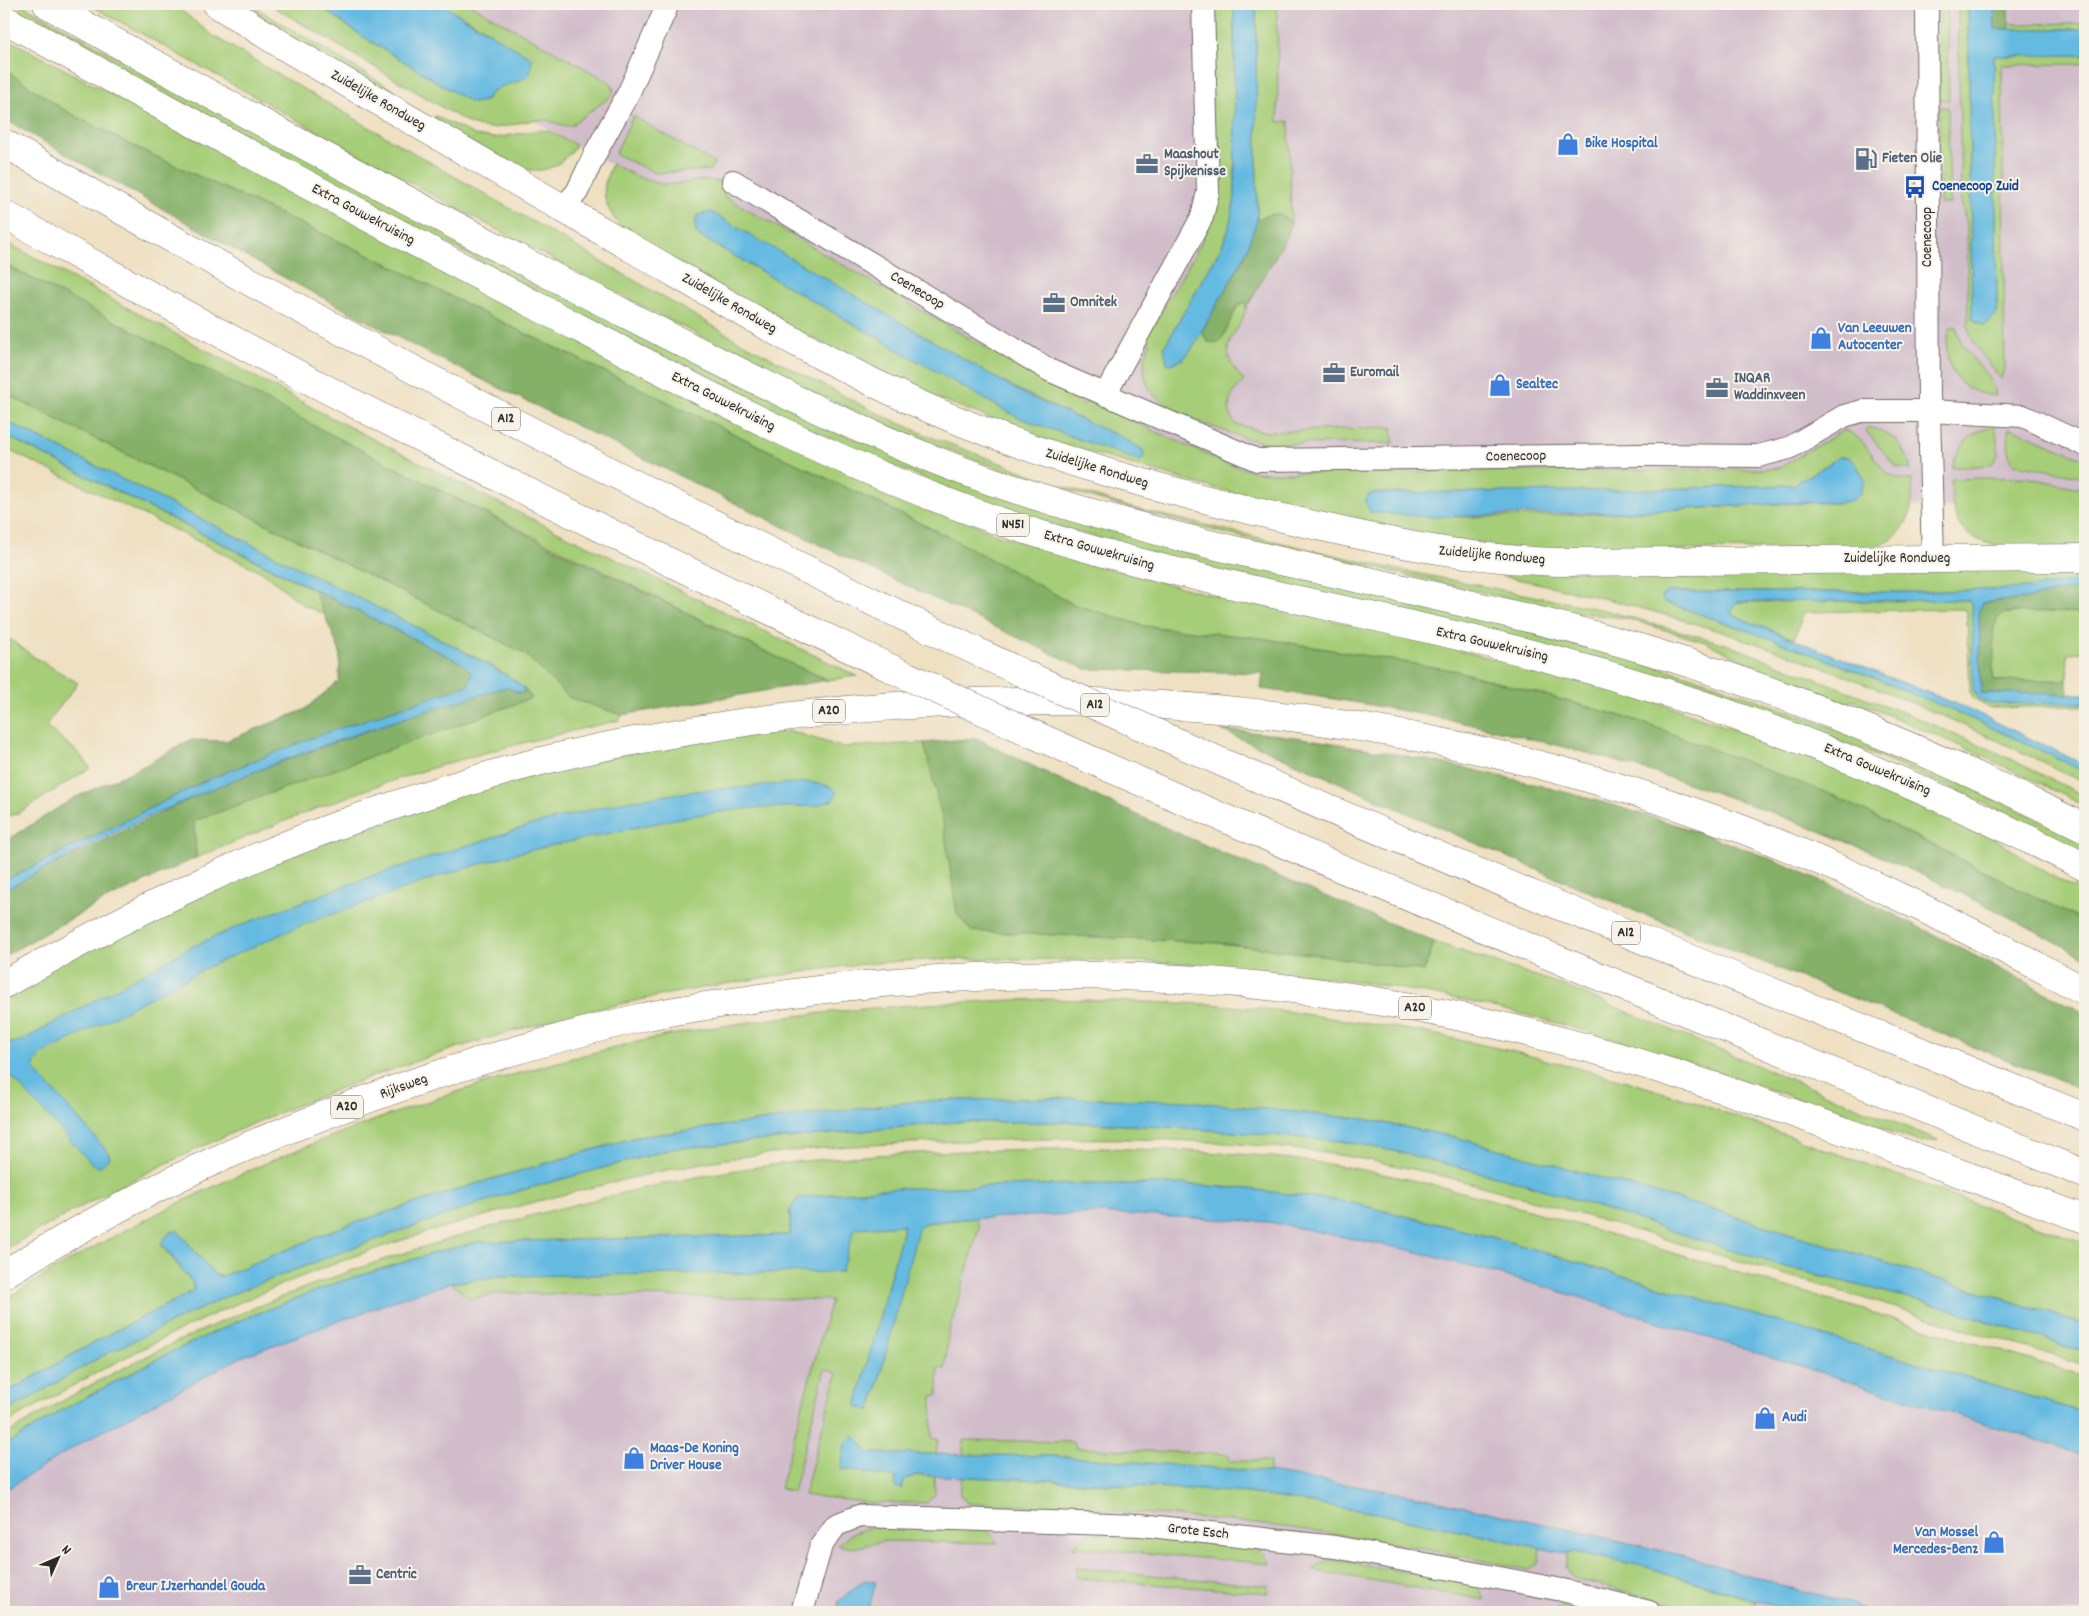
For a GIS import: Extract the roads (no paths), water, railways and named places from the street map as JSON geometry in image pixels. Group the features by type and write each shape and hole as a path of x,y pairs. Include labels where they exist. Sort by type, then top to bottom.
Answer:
{"main road":[{"name":"N451","path":"47,4 333,160 687,346 790,396 909,450 985,478 1105,518 1190,540 1526,617 1707,668 1822,709 1905,743 2085,828"},
{"name":"Zuidelijke Rondweg","path":"217,4 261,33 776,332 874,383 933,410 1042,452 1158,488 1349,533 1440,552 1491,559 1566,562 2085,558"},
{"name":"Extra Gouwekruising","path":"4,19 456,264 770,426 887,478 993,518 1110,555 1221,584 1545,657 1701,703 1769,726 1881,770 1971,811 2085,867"},
{"name":"A12","path":"4,143 253,284 503,418 791,562 1020,672 1323,807 1562,908 2085,1117"},
{"path":"4,214 230,338 490,474 907,676 1255,834 1479,928 2085,1174"},
{"name":"A20","path":"4,984 81,941 222,873 378,811 510,769 566,755 761,719 847,709 954,701 1071,700 1166,704 1277,714 1341,723 1526,761 1603,782 1716,819 1870,882 2085,991"},
{"name":"Rijksweg","path":"4,1274 137,1198 223,1157 325,1115 475,1062 641,1018 791,992 871,984 1005,976 1144,978 1237,984 1363,1000 1451,1015 1544,1036 1668,1071 1755,1100 2085,1219"}],"street":[{"path":"563,208 577,192 597,150 629,92 668,4"},
{"path":"1105,395 1202,217 1208,192 1203,4"},
{"name":"Coenecoop","path":"1927,4 1929,411 1933,558"},
{"name":"Coenecoop","path":"733,181 1051,371 1256,460 1758,456 1789,448 1844,416 1862,411 1929,411 2023,416 2085,445"},
{"name":"Grote Esch","path":"802,1612 821,1546 836,1525 859,1516 1141,1526 1335,1547 1562,1590 1648,1612"}],"water":[{"path":"317,4 441,4 532,58 531,71 519,81 495,90 485,101 472,103 362,36"},
{"path":"1234,4 1256,4 1257,220 1244,257 1191,350 1183,359 1171,364 1167,363 1164,347 1221,248 1228,231 1235,198"},
{"path":"1968,4 1994,4 1995,29 2085,29 2085,55 1994,56 1997,314 1984,326 1972,319"},
{"path":"711,212 1024,394 1125,439 1143,450 1144,458 1140,461 1017,417 972,392 696,234 695,223 697,215"},
{"path":"4,420 454,646 511,678 523,687 524,692 519,693 507,687 442,706 313,749 187,800 125,828 64,858 4,891 4,881 207,780 314,737 468,685 472,673 462,663 4,435"},
{"path":"1840,457 1848,457 1855,463 1865,480 1860,494 1853,500 1840,503 1809,502 1621,512 1427,517 1370,512 1365,501 1368,495 1373,493 1588,491 1793,485"},
{"path":"2085,580 2085,587 2024,599 1986,602 1982,603 1979,610 1981,693 2085,694 2085,703 1990,704 1980,700 1973,690 1972,606 1969,600 1736,602 1731,611 1734,616 1967,708 2085,765 2085,772 1930,701 1825,659 1664,602 1661,596 1667,592 1917,592 2029,588"},
{"path":"808,782 830,786 837,792 833,800 816,806 751,808 689,816 517,853 440,876 302,925 208,967 41,1055 34,1064 35,1070 108,1152 110,1158 99,1167 92,1164 8,1073 4,1072 5,1040 11,1043 21,1041 191,947 246,923 369,877 531,825 621,802 695,791"},
{"path":"1062,1098 1188,1101 1363,1119 1455,1137 1684,1201 2085,1324 2085,1352 1925,1302 1782,1266 1520,1182 1394,1151 1341,1141 1185,1128 1070,1122 956,1122 672,1149 504,1195 349,1249 227,1296 102,1356 4,1413 4,1394 91,1344 193,1291 193,1283 161,1243 171,1231 173,1233 177,1230 215,1275 220,1277 344,1226 475,1184 637,1137 917,1101"},
{"path":"1076,1184 1180,1184 1249,1189 1348,1202 1499,1239 2085,1413 2085,1455 1546,1287 1409,1250 1269,1222 1099,1213 961,1219 925,1223 919,1226 871,1410 856,1406 904,1225 855,1228 841,1272 499,1276 451,1283 407,1296 241,1357 79,1444 4,1491 4,1446 66,1408 165,1355 243,1319 339,1282 437,1252 478,1242 790,1235 790,1210 798,1198 878,1189"},
{"path":"853,1436 862,1443 868,1453 1054,1456 1269,1472 1411,1495 1685,1556 1790,1588 1849,1602 1875,1612 1807,1612 1783,1608 1643,1566 1575,1552 1568,1554 1376,1513 1248,1493 1048,1480 916,1475 905,1479 901,1489 895,1487 896,1478 841,1469 845,1444"},
{"path":"864,1580 876,1582 868,1612 836,1612 839,1601"}],"place":[{"name":"Bike Hospital","path":"1568,144"},
{"name":"Fieten Olie","path":"1866,159"},
{"name":"Maashout Spijkenisse","path":"1147,164"},
{"name":"Coenecoop Zuid","path":"1915,187"},
{"name":"Omnitek","path":"1054,303"},
{"name":"Van Leeuwen Autocenter","path":"1821,338"},
{"name":"Euromail","path":"1334,373"},
{"name":"Sealtec","path":"1500,385"},
{"name":"INQAR Waddinxveen","path":"1717,388"},
{"name":"Audi","path":"1765,1418"},
{"name":"Maas-De Koning Driver House","path":"634,1458"},
{"name":"Van Mossel Mercedes-Benz","path":"1994,1542"},
{"name":"Centric","path":"360,1575"},
{"name":"Breur IJzerhandel Gouda","path":"109,1587"}]}
